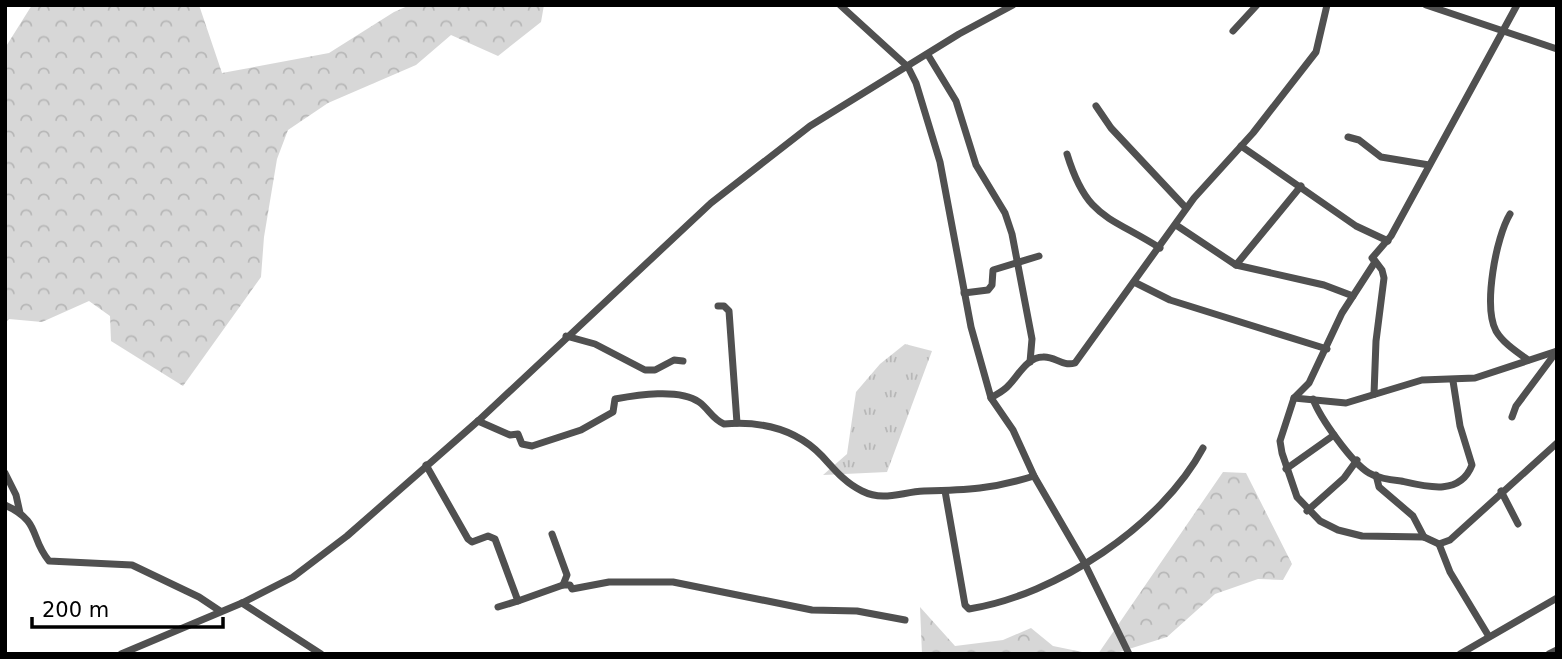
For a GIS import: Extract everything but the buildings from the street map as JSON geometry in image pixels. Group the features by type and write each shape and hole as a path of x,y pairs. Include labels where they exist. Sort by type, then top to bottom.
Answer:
{"street":[{"path":"840,5 908,68 916,83 940,162 964,293 991,398 1013,430 1034,476 1084,562 1129,654"},
{"path":"121,654 242,603 293,577 347,536 478,421 711,203 810,127 1013,5"},
{"path":"1233,31 1257,5"},
{"path":"991,398 1009,386 1030,362 1043,357 1068,365 1074,363 1160,248 1186,208 1241,146 1316,52 1327,5"},
{"path":"1426,5 1557,49"},
{"path":"1372,258 1388,241 1517,5"},
{"path":"928,55 956,101 976,165 1005,213 1012,234 1032,339 1030,362"},
{"path":"1096,106 1111,128 1186,208"},
{"path":"1349,137 1359,140 1381,157 1429,165"},
{"path":"1241,146 1356,226 1388,241"},
{"path":"1067,154 1077,186 1094,208 1160,248"},
{"path":"1236,265 1301,186"},
{"path":"1510,214 1504,224 1493,263 1493,319 1500,336 1528,360"},
{"path":"1176,225 1236,265 1324,285 1353,296"},
{"path":"964,293 988,290 992,285 993,270 1017,265 1039,256"},
{"path":"1372,258 1375,262 1353,296 1309,383 1294,398 1280,441 1286,470 1307,511 1328,526 1362,536 1424,537 1439,544 1450,572 1489,635"},
{"path":"1372,258 1382,270 1384,278 1376,341 1374,394"},
{"path":"1134,282 1170,300 1326,349"},
{"path":"718,306 724,306 729,311 737,423"},
{"path":"566,337 595,344 645,370 655,370 674,360 682,362"},
{"path":"1294,398 1346,402 1422,380 1453,381 1487,375 1557,351"},
{"path":"1512,417 1516,406 1557,351"},
{"path":"1314,399 1334,435 1368,473 1431,487 1449,487 1468,476 1472,465 1460,426 1453,381"},
{"path":"478,421 510,435 518,434 522,444 532,446 598,422 613,412 615,400 656,393 697,401 717,421 775,427 796,436 851,485 869,494 889,498 945,491 982,490 1034,476"},
{"path":"1286,470 1334,435"},
{"path":"1439,544 1450,540 1557,443"},
{"path":"945,491 963,600 969,609 1030,591 1119,540 1165,503 1183,483 1203,449"},
{"path":"1307,511 1344,478 1357,460"},
{"path":"426,465 468,540 472,542 488,536 495,539 518,601"},
{"path":"5,473 16,495 20,513"},
{"path":"1376,475 1379,487 1413,516 1424,537"},
{"path":"1501,491 1518,524"},
{"path":"5,505 20,513 33,526 49,561 132,565 199,597 220,611"},
{"path":"552,534 567,575 563,585"},
{"path":"498,607 563,585 570,585 572,589 609,582 673,582 812,610 858,611 905,620"},
{"path":"1460,654 1557,598"},
{"path":"242,603 321,654"},
{"path":"1549,654 1557,650"}],"green space":[{"path":"32,5 199,5 222,73 329,53 394,12 410,5 544,5 541,22 498,56 451,35 416,65 328,103 288,130 277,159 264,237 261,277 183,386 111,341 110,316 89,301 42,322 9,319 5,323 5,48"},
{"path":"905,344 932,351 887,472 823,475 847,454 856,392 880,364"},
{"path":"1223,472 1246,473 1292,564 1283,580 1258,579 1215,594 1167,637 1113,654 1098,654"},
{"path":"920,607 955,646 1003,640 1031,628 1053,646 1092,654 922,654"}]}
